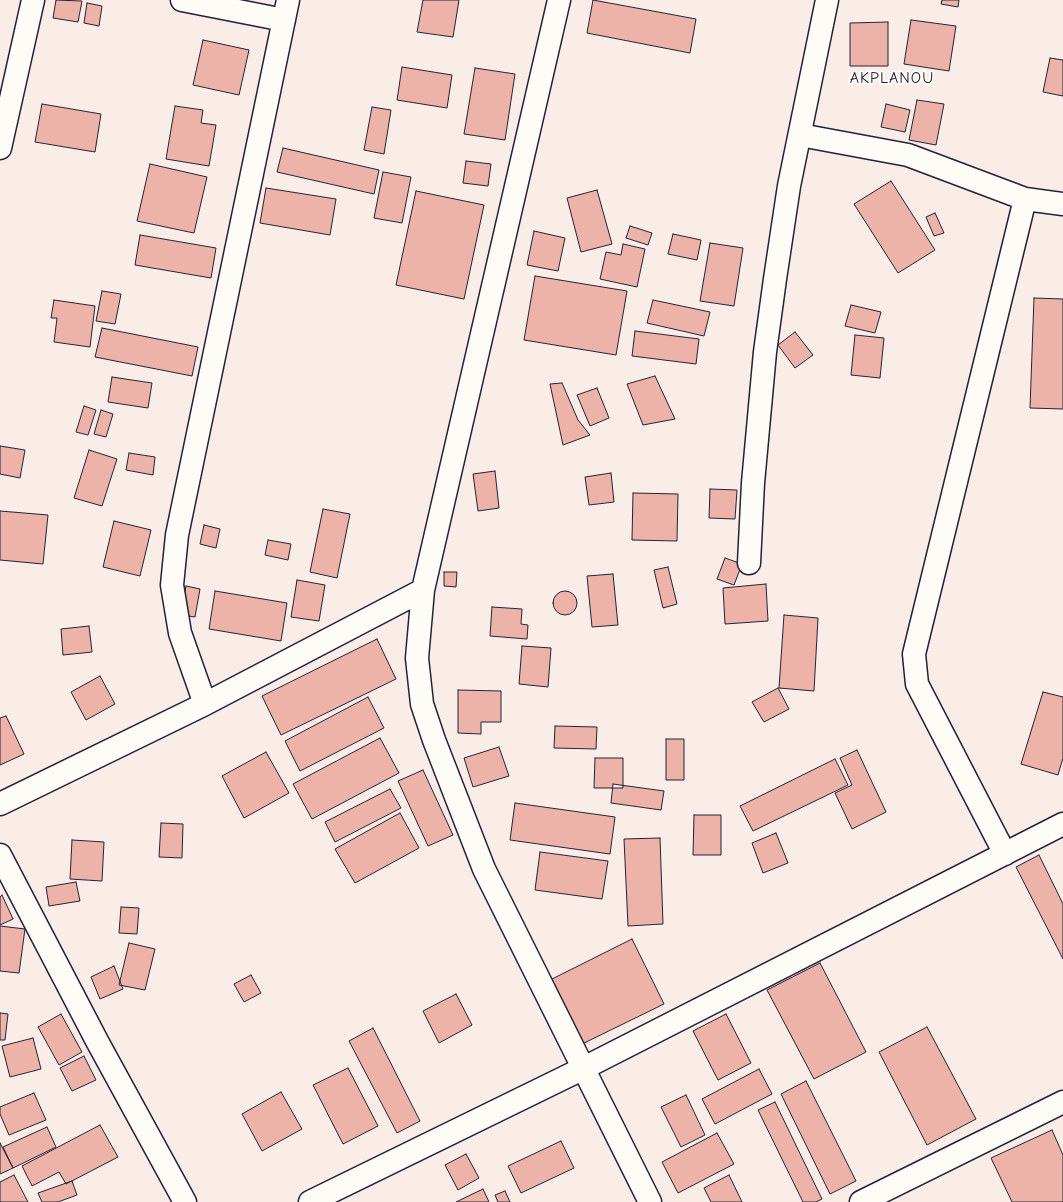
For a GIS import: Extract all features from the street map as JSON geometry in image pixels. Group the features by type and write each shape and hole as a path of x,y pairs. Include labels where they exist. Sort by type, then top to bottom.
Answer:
{"street":[{"path":"1,138 32,0"},
{"path":"182,0 286,10 177,535 172,585 180,633 205,704"},
{"path":"559,0 423,590 417,658 422,704 434,740 484,869 650,1202"},
{"path":"749,563 753,482 765,352 789,186 827,0"},
{"path":"800,135 908,154 1025,200 1063,204"},
{"path":"1004,854 917,684 914,654 1025,200"},
{"path":"0,804 205,704 423,590"},
{"path":"310,1202 340,1195 584,1068 1063,824"},
{"path":"0,855 97,1041 185,1202"},
{"path":"861,1202 1063,1102"}],"building":[{"path":"56,0 82,1 78,22 53,18"},
{"path":"423,0 459,0 453,37 417,32"},
{"path":"593,0 696,19 690,53 587,33"},
{"path":"942,0 959,0 958,7 941,4"},
{"path":"87,3 102,6 99,26 84,23"},
{"path":"911,20 956,26 949,71 904,64"},
{"path":"888,22 888,66 850,66 850,23"},
{"path":"203,40 249,50 239,95 193,85"},
{"path":"1050,58 1063,60 1063,96 1043,92"},
{"path":"402,67 452,75 447,108 397,100"},
{"path":"475,68 515,74 505,140 464,134"},
{"path":"917,100 944,104 936,145 909,140"},
{"path":"42,104 101,114 95,152 35,142"},
{"path":"886,104 910,110 905,132 881,127"},
{"path":"175,106 203,110 201,123 216,125 209,166 166,159"},
{"path":"372,107 391,110 384,154 364,150"},
{"path":"283,148 379,170 374,194 277,172"},
{"path":"466,161 491,164 488,186 463,183"},
{"path":"150,164 207,177 194,233 137,221"},
{"path":"383,172 411,177 402,223 374,218"},
{"path":"891,181 935,250 898,273 854,204"},
{"path":"266,188 336,199 330,235 260,223"},
{"path":"597,190 612,244 581,252 567,198"},
{"path":"416,191 484,205 464,299 396,285"},
{"path":"935,213 944,233 934,236 926,217"},
{"path":"630,226 652,233 648,245 626,238"},
{"path":"534,231 565,238 558,271 527,265"},
{"path":"673,234 701,240 697,260 668,254"},
{"path":"140,235 216,248 211,278 135,265"},
{"path":"710,243 743,248 734,306 700,301"},
{"path":"623,244 645,249 637,287 600,279 606,252 621,255"},
{"path":"535,276 627,291 616,355 524,340"},
{"path":"102,291 121,294 115,324 96,321"},
{"path":"1034,298 1063,299 1063,409 1030,408"},
{"path":"54,300 95,306 90,347 54,342 57,318 51,318"},
{"path":"653,300 710,312 704,336 647,323"},
{"path":"851,305 881,312 875,333 845,326"},
{"path":"102,328 198,347 192,376 95,357"},
{"path":"635,331 699,339 696,364 632,356"},
{"path":"795,332 813,355 795,368 778,345"},
{"path":"855,335 884,338 880,378 851,375"},
{"path":"655,376 675,419 643,425 627,384"},
{"path":"112,377 152,383 148,408 108,402"},
{"path":"562,383 578,420 590,435 563,445 550,384"},
{"path":"597,388 609,418 590,426 577,395"},
{"path":"84,406 96,410 88,435 76,432"},
{"path":"101,410 113,414 106,437 94,434"},
{"path":"0,446 25,450 20,478 0,474"},
{"path":"89,450 117,459 102,506 74,498"},
{"path":"129,453 155,457 153,475 126,470"},
{"path":"495,471 499,508 478,511 473,474"},
{"path":"611,473 614,502 589,505 585,477"},
{"path":"710,489 737,490 735,519 709,518"},
{"path":"633,493 678,494 677,541 632,540"},
{"path":"323,509 350,514 337,578 310,572"},
{"path":"0,511 48,515 43,564 0,560"},
{"path":"114,521 151,530 140,576 103,567"},
{"path":"204,525 220,529 216,548 200,544"},
{"path":"268,540 291,544 288,560 265,555"},
{"path":"725,558 742,564 734,585 717,579"},
{"path":"668,567 677,604 663,608 654,570"},
{"path":"444,572 457,572 456,587 444,586"},
{"path":"613,574 618,625 592,627 587,576"},
{"path":"297,580 325,585 319,621 291,617"},
{"path":"766,584 768,621 725,624 723,588"},
{"path":"186,586 200,589 195,617 181,615"},
{"path":"215,591 287,603 281,641 209,629"},
{"path":"565,591 573,595 577,603 573,611 565,615 557,611 553,603 557,595"},
{"path":"492,607 522,609 521,624 528,625 527,639 490,636"},
{"path":"784,615 818,618 814,691 779,688"},
{"path":"89,626 92,652 63,655 61,629"},
{"path":"377,639 396,679 281,735 262,696"},
{"path":"522,646 551,648 548,687 519,684"},
{"path":"100,676 115,704 86,720 71,692"},
{"path":"778,688 789,709 764,722 752,702"},
{"path":"458,690 501,691 501,722 481,722 481,734 458,733"},
{"path":"1043,692 1063,697 1063,758 1058,775 1021,764"},
{"path":"368,697 384,728 300,771 285,741"},
{"path":"6,716 24,754 0,765 0,718"},
{"path":"555,726 597,727 596,749 554,748"},
{"path":"380,738 399,773 312,819 293,784"},
{"path":"666,739 684,739 684,780 666,780"},
{"path":"499,747 509,776 473,787 464,758"},
{"path":"857,750 886,812 852,829 835,793 852,785 840,758"},
{"path":"266,752 289,793 244,818 222,776"},
{"path":"595,758 623,758 623,788 594,788"},
{"path":"835,759 848,785 753,831 740,806"},
{"path":"423,770 453,835 428,846 398,781"},
{"path":"613,784 664,791 661,810 611,803"},
{"path":"390,789 401,808 335,842 325,822"},
{"path":"515,803 615,817 610,854 510,840"},
{"path":"400,813 419,848 355,883 335,849"},
{"path":"694,815 721,815 721,855 693,855"},
{"path":"161,823 183,824 182,858 159,857"},
{"path":"776,833 788,863 763,873 752,843"},
{"path":"660,838 663,924 628,926 624,839"},
{"path":"72,840 104,842 102,881 70,879"},
{"path":"540,852 608,861 602,899 535,890"},
{"path":"1039,855 1063,904 1063,959 1016,867"},
{"path":"76,882 80,901 49,906 46,887"},
{"path":"2,895 13,919 0,925 0,897"},
{"path":"121,907 139,908 137,934 119,933"},
{"path":"0,926 25,929 19,973 0,971"},
{"path":"632,939 664,1004 580,1045 548,981"},
{"path":"129,943 155,949 145,990 119,985"},
{"path":"820,963 866,1052 814,1079 767,990"},
{"path":"114,966 123,989 100,999 91,977"},
{"path":"251,975 261,993 244,1002 234,984"},
{"path":"456,994 472,1025 439,1043 423,1011"},
{"path":"0,1013 8,1014 5,1040 0,1040"},
{"path":"61,1014 82,1052 59,1065 38,1027"},
{"path":"726,1014 751,1063 718,1080 693,1031"},
{"path":"927,1027 976,1119 927,1145 879,1052"},
{"path":"373,1028 420,1121 397,1133 349,1041"},
{"path":"33,1038 41,1069 10,1077 2,1046"},
{"path":"84,1056 96,1080 72,1091 60,1068"},
{"path":"348,1068 378,1126 343,1144 313,1085"},
{"path":"759,1069 772,1094 715,1124 702,1099"},
{"path":"806,1081 856,1181 830,1194 781,1094"},
{"path":"281,1092 302,1129 262,1151 242,1114"},
{"path":"34,1093 46,1120 9,1135 0,1114 0,1107"},
{"path":"686,1095 705,1135 681,1147 661,1107"},
{"path":"775,1102 822,1199 816,1202 803,1202 758,1110"},
{"path":"100,1125 118,1157 66,1184 59,1172 32,1186 22,1166"},
{"path":"47,1127 56,1147 13,1168 3,1147"},
{"path":"1052,1130 1063,1155 1063,1202 1012,1202 991,1158"},
{"path":"717,1133 734,1164 678,1193 662,1162"},
{"path":"561,1141 574,1168 521,1193 508,1166"},
{"path":"0,1143 13,1168 0,1174"},
{"path":"466,1154 479,1178 458,1190 445,1165"},
{"path":"14,1175 28,1202 0,1202 0,1182"},
{"path":"729,1175 742,1202 711,1202 704,1188"},
{"path":"72,1181 77,1195 58,1202 42,1202 38,1193"},
{"path":"483,1189 489,1202 456,1202"},
{"path":"505,1191 510,1202 498,1202 495,1195"}],"district":[{"name":"AKPLANOU","path":"892,78"}]}
